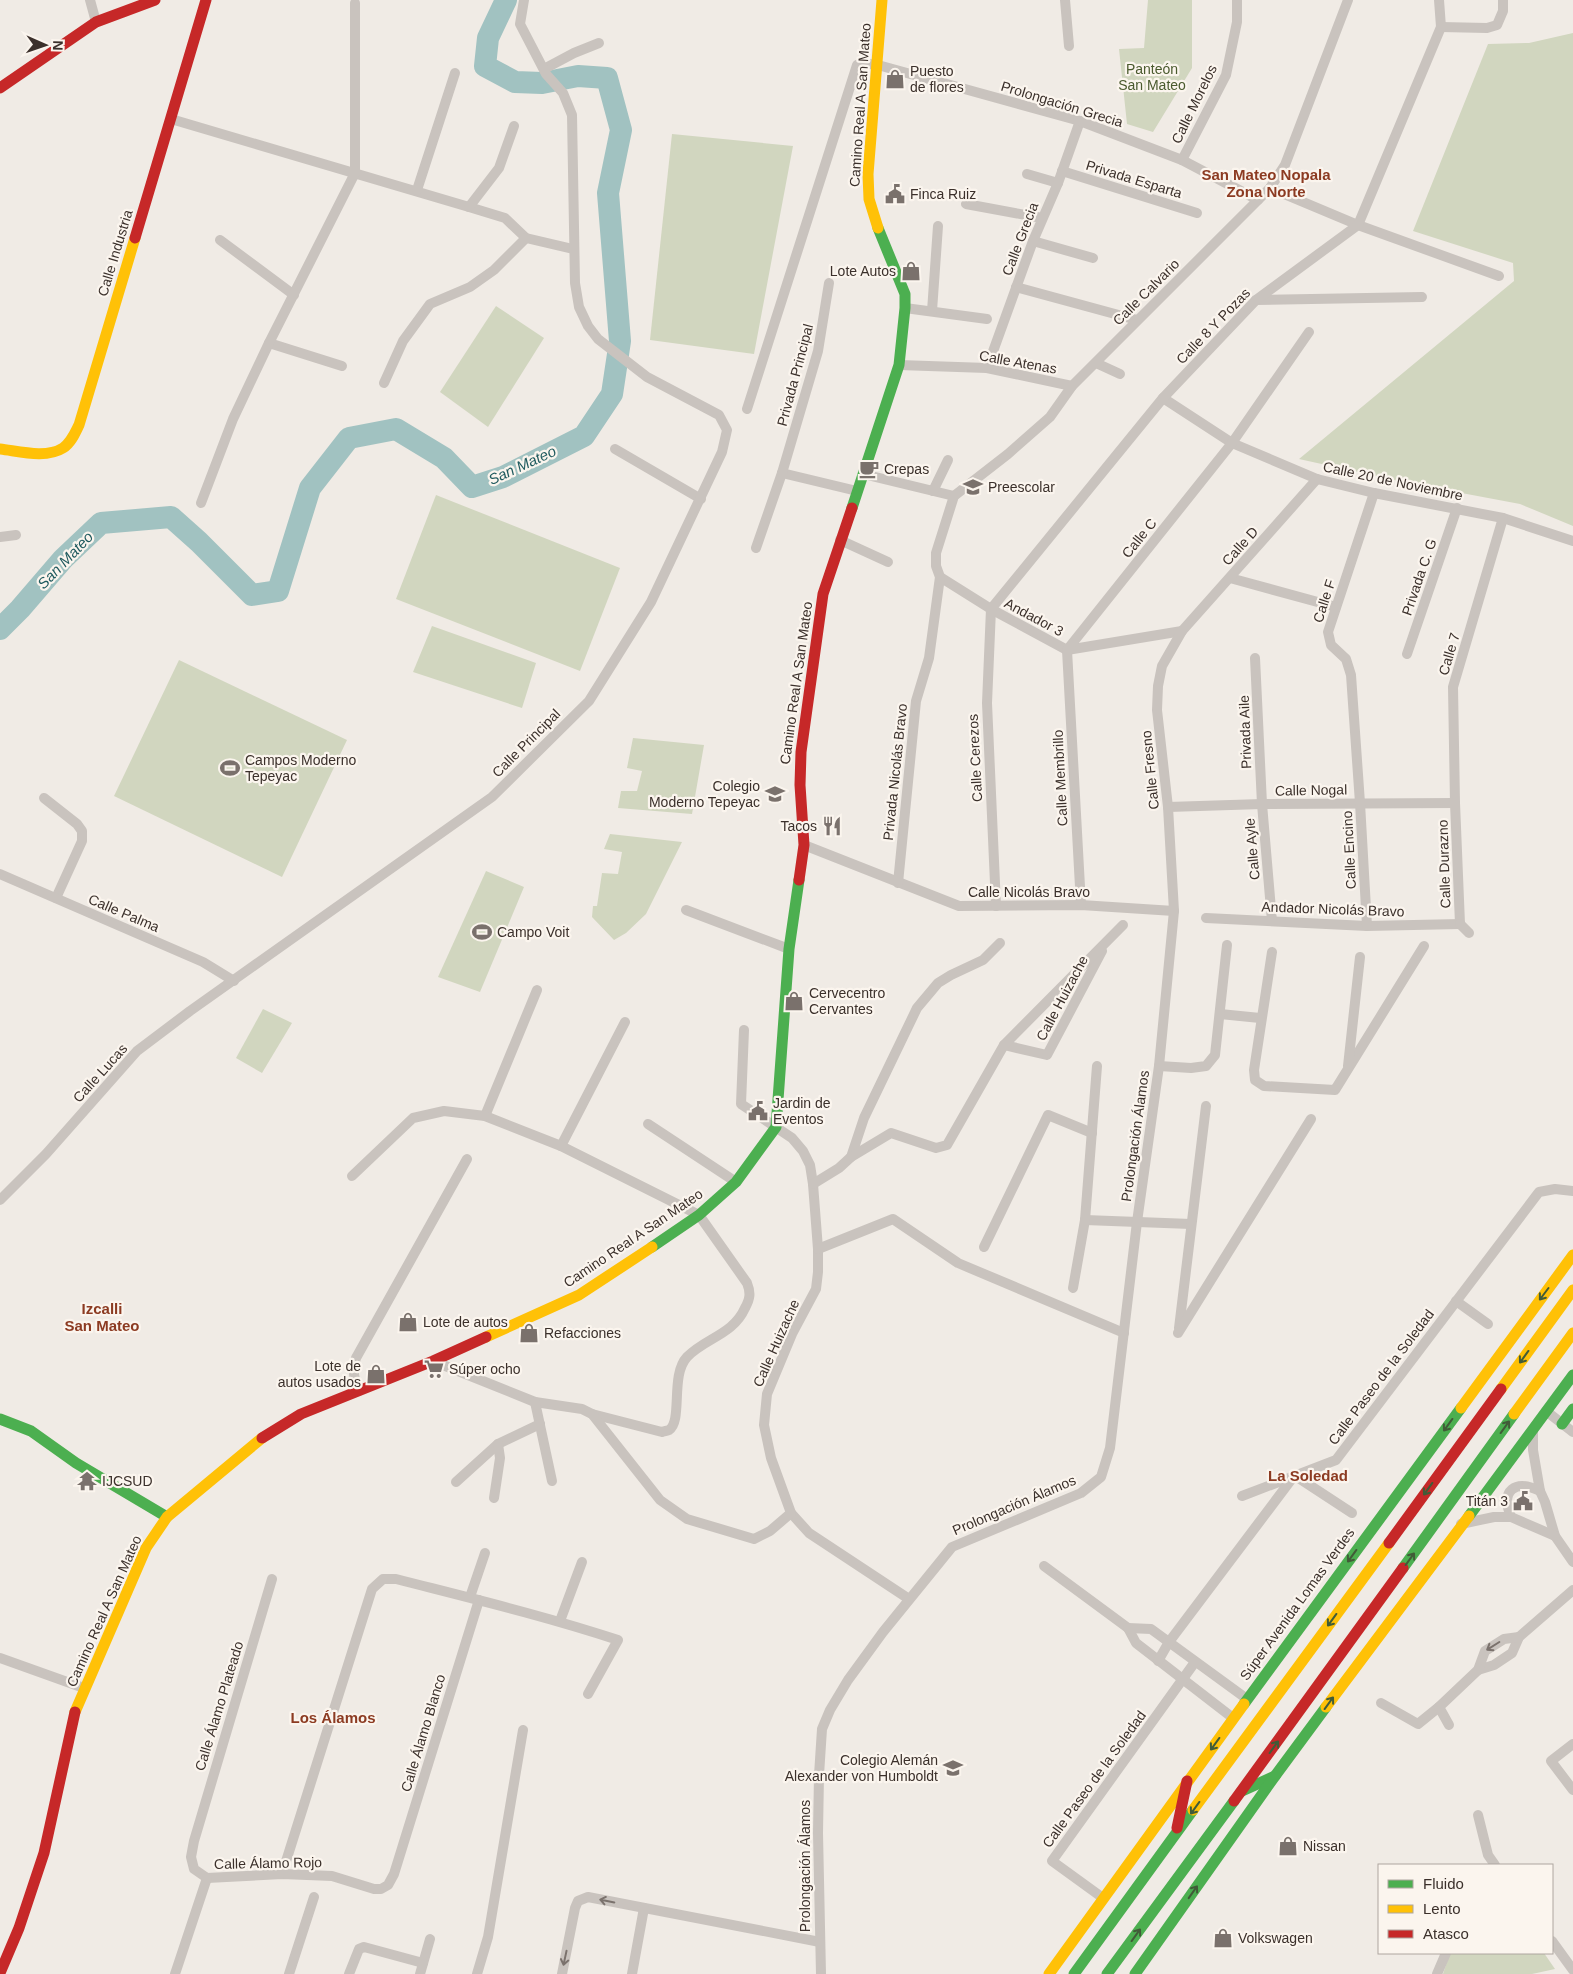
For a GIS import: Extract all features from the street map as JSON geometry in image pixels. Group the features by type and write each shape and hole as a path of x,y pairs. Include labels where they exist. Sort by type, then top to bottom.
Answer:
{"main road":[{"path":"0,88 96,22 155,0"},
{"name":"Calle Industria","path":"0,449 47,453 63,448 73,438 79,425 206,0"},
{"name":"Camino Real A San Mateo","path":"0,1973 19,1928 44,1853 76,1709 146,1548 167,1517 257,1440 301,1414 433,1361 579,1295 699,1214 736,1182 776,1127 789,949 804,845 800,785 801,752 823,594 899,365 911,309 874,218 869,200 868,174 882,0"},
{"name":"Súper Avenida Lomas Verdes","path":"1049,1974 1233,1718 1573,1255"},
{"path":"1074,1974 1573,1290"},
{"path":"1107,1974 1242,1791 1573,1333"},
{"path":"1134,1974 1275,1776 1460,1524 1546,1411 1569,1390 1573,1375"},
{"path":"1562,1424 1573,1410"},
{"path":"0,1419 31,1431 76,1463 167,1517"},
{"path":"1242,1791 1275,1776"},
{"path":"1176,1834 1188,1781"}],"street":[{"path":"90,0 96,22"},
{"path":"171,119 417,190 506,218 526,238 573,249 572,116 563,93 545,72 520,24 524,0"},
{"path":"1065,0 1069,46"},
{"name":"Calle Morelos","path":"1182,160 1226,75 1237,22 1237,0"},
{"name":"Calle Calvario","path":"954,496 1008,454 1050,416 1072,386 1270,188 1285,164 1348,0"},
{"path":"1358,225 1441,27 1439,0"},
{"path":"1441,27 1487,28 1497,25 1503,11 1503,0"},
{"path":"201,503 233,419 269,343 355,173 355,3"},
{"path":"545,72 574,54 599,43"},
{"path":"747,409 857,65 866,62 878,65"},
{"name":"Prolongación Grecia","path":"878,65 1080,121 1182,160 1258,200"},
{"path":"417,190 454,73"},
{"name":"Calle Grecia","path":"987,368 1033,241 1058,183 1080,121"},
{"path":"470,207 499,168 514,126"},
{"name":"Privada Esparta","path":"1062,171 1197,213"},
{"path":"1027,174 1058,183"},
{"path":"1270,188 1358,225 1499,276"},
{"path":"966,204 1042,218"},
{"name":"Calle 8 Y Pozas","path":"991,610 1163,398 1256,300 1358,225"},
{"path":"932,312 938,226"},
{"path":"384,383 403,341 430,304 470,287 494,270 526,238"},
{"path":"220,240 294,295"},
{"path":"1033,241 1093,258"},
{"name":"Calle Principal","path":"234,981 492,797 589,701 651,602 701,499 722,452 727,430 719,415 647,376 598,339 588,326 579,308 574,283 573,249"},
{"name":"Privada Principal","path":"782,473 818,351 829,283"},
{"path":"1016,287 1137,320"},
{"path":"1256,300 1422,297"},
{"path":"911,309 987,319"},
{"name":"Calle C","path":"1067,650 1232,443 1309,332"},
{"path":"269,343 342,366"},
{"path":"1096,363 1120,374"},
{"name":"Calle Atenas","path":"899,365 987,368 1072,386"},
{"name":"Calle 20 de Noviembre","path":"1163,398 1232,443 1317,479 1374,493 1503,518 1573,541"},
{"path":"615,449 701,499"},
{"path":"933,491 948,460"},
{"path":"756,548 782,473 857,491"},
{"path":"863,474 954,496 936,554 936,566 940,577"},
{"name":"Calle D","path":"1182,631 1317,479"},
{"name":"Calle F","path":"1360,803 1351,675 1346,659 1331,645 1328,632 1374,493"},
{"name":"Privada C. G","path":"1407,654 1457,508"},
{"name":"Calle 7","path":"1455,803 1453,687 1503,518"},
{"path":"0,538 16,535"},
{"path":"840,540 888,562"},
{"name":"Andador 3","path":"940,577 991,610 1067,650 1182,631"},
{"name":"Privada Nicolás Bravo","path":"898,883 916,701 929,658 940,577"},
{"path":"1230,578 1336,607"},
{"name":"Calle Cerezos","path":"991,610 987,704 996,906"},
{"name":"Calle Fresno","path":"1174,911 1168,807 1157,710 1158,686 1162,666 1182,631"},
{"name":"Calle Membrillo","path":"1067,650 1081,904"},
{"name":"Privada Aile","path":"1256,658 1262,804"},
{"path":"44,798 77,824 82,831 82,840 56,898"},
{"name":"Calle Encino","path":"1360,803 1367,926"},
{"name":"Calle Nogal","path":"1168,807 1262,804 1455,803"},
{"name":"Calle Durazno","path":"1455,803 1460,924"},
{"name":"Calle Ayle","path":"1262,804 1272,921"},
{"name":"Calle Nicolás Bravo","path":"804,845 959,906 1081,904 1174,911"},
{"name":"Calle Palma","path":"0,874 203,962 234,981"},
{"path":"686,910 789,949"},
{"name":"Prolongación Álamos","path":"821,1974 818,1832 822,1729 830,1710 848,1680 909,1599 952,1547 1081,1493 1101,1477 1110,1448 1137,1222 1159,1066 1174,911"},
{"name":"Andador Nicolás Bravo","path":"1206,918 1367,926 1460,924"},
{"path":"1460,924 1468,933"},
{"name":"Calle Huizache","path":"814,1184 839,1168 851,1157 891,1133 936,1148 947,1145 1004,1044 1123,925"},
{"name":"Calle Huizache","path":"1004,1044 1047,1055 1107,941"},
{"path":"851,1157 864,1118 918,1008 938,983 983,960 1000,943"},
{"path":"1159,1066 1191,1068 1206,1066 1215,1055 1227,945"},
{"path":"1272,952 1260,1018 1254,1070 1255,1080 1264,1086 1335,1090 1424,946"},
{"path":"1347,1070 1360,957"},
{"name":"Calle Lucas","path":"0,1200 46,1154 137,1051 234,981"},
{"path":"485,1116 537,990"},
{"path":"1220,1014 1260,1018"},
{"path":"561,1146 625,1022"},
{"name":"Calle Huizache","path":"744,1030 740,1104 792,1138 803,1151 810,1165 814,1184 818,1249 816,1289 792,1334 767,1394 764,1424 771,1458 791,1513 809,1533 909,1599"},
{"path":"1072,1288 1085,1220 1097,1066"},
{"path":"1206,1106 1178,1333 1311,1119"},
{"path":"352,1176 413,1118 444,1111 485,1116 561,1146 699,1214 747,1283 750,1291 749,1300 740,1321 686,1357 678,1373 676,1421 670,1429 662,1432 592,1414 582,1409 536,1402 433,1361"},
{"path":"984,1247 1048,1114 1092,1133"},
{"path":"648,1124 736,1182"},
{"path":"359,1391 354,1379 353,1368 356,1358 467,1159"},
{"name":"Calle Paseo de la Soledad","path":"1242,1496 1336,1460 1539,1192 1555,1189 1573,1191"},
{"path":"818,1249 894,1220 958,1263 1124,1333"},
{"path":"1085,1220 1191,1224"},
{"path":"1456,1301 1488,1324"},
{"path":"536,1402 552,1481"},
{"path":"1546,1411 1573,1432"},
{"path":"592,1414 660,1500 687,1519 754,1538 770,1531 791,1513"},
{"path":"456,1482 498,1444 540,1424"},
{"path":"1533,1430 1533,1450 1540,1491 1555,1536 1573,1562"},
{"path":"494,1498 500,1458 498,1444"},
{"path":"1158,1661 1169,1642 1294,1475 1352,1513"},
{"path":"1511,1517 1506,1505 1509,1492 1515,1487 1527,1485 1540,1491"},
{"path":"1460,1524 1494,1517 1511,1517 1555,1536"},
{"name":"Calle Álamo Blanco","path":"394,1874 474,1599 485,1553"},
{"path":"560,1621 582,1562"},
{"path":"1044,1566 1128,1628 1136,1643 1233,1718"},
{"name":"Calle Álamo Plateado","path":"194,1841 272,1579"},
{"path":"282,1874 372,1589 383,1579 396,1579 560,1621 618,1640 588,1694"},
{"path":"1381,1703 1418,1724 1478,1670 1494,1665 1512,1653 1519,1637 1573,1590"},
{"path":"1128,1628 1151,1629 1247,1699"},
{"path":"1478,1670 1485,1651 1504,1639 1519,1637"},
{"path":"0,1658 84,1688"},
{"name":"Calle Paseo de la Soledad","path":"1103,1898 1052,1861 1195,1662"},
{"path":"1439,1707 1449,1725"},
{"path":"478,1974 488,1937 522,1730"},
{"path":"1573,1744 1550,1761 1573,1790"},
{"path":"1478,1815 1488,1855 1494,1864"},
{"name":"Calle Álamo Rojo","path":"194,1841 191,1857 194,1869 206,1878 282,1874 332,1876 374,1889 382,1889 388,1884 394,1874"},
{"path":"1484,1864 1488,1855"},
{"path":"175,1974 206,1878"},
{"path":"288,1974 314,1897"},
{"path":"562,1974 578,1901 588,1897 820,1942"},
{"path":"632,1974 644,1908"},
{"path":"420,1974 430,1939"},
{"path":"1553,1942 1573,1970"},
{"path":"349,1974 358,1949 364,1947 423,1963"},
{"path":"1437,1974 1446,1954"}],"green space":[{"name":"Panteón San Mateo","path":"1148,0 1192,0 1192,68 1153,132 1127,124 1119,49 1144,48"},
{"path":"1573,33 1573,526 1520,504 1403,482 1299,459 1514,281 1513,263 1413,231 1488,44 1529,43"},
{"path":"672,134 793,146 754,354 650,340"},
{"path":"496,306 544,338 488,427 440,392"},
{"path":"436,495 620,568 580,671 396,599"},
{"path":"432,626 536,663 522,708 413,672"},
{"name":"Campos Moderno Tepeyac","path":"179,660 347,740 282,877 114,796"},
{"path":"633,738 704,745 692,814 618,808 621,791 637,791 642,771 627,768"},
{"path":"610,834 682,842 646,914 626,933 614,940 592,917 593,906 597,906 602,873 618,874 622,852 604,849"},
{"name":"Campo Voit","path":"486,871 524,887 480,992 438,977"},
{"path":"263,1009 292,1023 262,1073 236,1058"},
{"path":"1450,1954 1545,1954 1555,1969 1532,1974 1443,1974"}],"waterway":[{"name":"San Mateo","path":"0,629 63,559 101,523 171,517 252,595 278,591 310,488 349,438 396,429 444,458 472,487 503,477 584,436 612,394 620,341 608,193 621,130 607,78 578,76 542,83 515,82 485,66 488,38 506,0"}],"traffic: fast":[{"path":"852,508 899,365 905,308 905,294 878,228"},
{"path":"652,1247 699,1215 736,1182 776,1127 789,949 799,880"},
{"path":"1469,1516 1573,1375"},
{"path":"1244,1704 1461,1408"},
{"path":"1562,1424 1573,1409"},
{"path":"1403,1568 1514,1414"},
{"path":"0,1419 31,1431 76,1463 167,1517"},
{"path":"1135,1974 1326,1707"},
{"path":"1242,1791 1275,1776"},
{"path":"1107,1974 1234,1801"},
{"path":"1074,1974 1193,1810"}],"traffic: slow":[{"path":"878,228 869,199 868,174 882,0"},
{"path":"0,449 40,454 49,453 63,448 72,438 79,425 135,238"},
{"path":"486,1337 579,1295 652,1247"},
{"path":"1461,1408 1573,1255"},
{"path":"1501,1389 1573,1290"},
{"path":"1514,1414 1573,1333"},
{"path":"75,1712 146,1548 167,1517 262,1438"},
{"path":"1326,1707 1469,1516"},
{"path":"1193,1810 1389,1543"},
{"path":"1049,1974 1244,1704"}],"traffic: jam":[{"path":"0,88 96,22 155,0"},
{"path":"135,238 206,0"},
{"path":"799,880 804,845 800,785 801,752 823,594 852,508"},
{"path":"262,1438 301,1414 433,1361 486,1337"},
{"path":"1389,1543 1501,1389"},
{"path":"1234,1801 1403,1568"},
{"path":"0,1973 19,1928 44,1853 75,1712"},
{"path":"1177,1828 1187,1781"}],"place":[{"name":"Puesto de flores","path":"895,79"},
{"name":"Finca Ruiz","path":"895,194"},
{"name":"Lote Autos","path":"911,271"},
{"name":"Crepas","path":"869,469"},
{"name":"Preescolar","path":"973,487"},
{"name":"Campos Moderno Tepeyac","path":"230,768"},
{"name":"Colegio Moderno Tepeyac","path":"775,794"},
{"name":"Tacos","path":"832,826"},
{"name":"Campo Voit","path":"482,932"},
{"name":"Cervecentro Cervantes","path":"794,1001"},
{"name":"Jardin de Eventos","path":"758,1111"},
{"name":"Lote de autos","path":"408,1322"},
{"name":"Refacciones","path":"529,1333"},
{"name":"Súper ocho","path":"434,1369"},
{"name":"Lote de autos usados","path":"376,1374"},
{"name":"IJCSUD","path":"87,1481"},
{"name":"Titán 3","path":"1523,1501"},
{"name":"Colegio Alemán Alexander von Humboldt","path":"953,1768"},
{"name":"Nissan","path":"1288,1846"},
{"name":"Volkswagen","path":"1223,1938"}],"district":[{"name":"San Mateo Nopala Zona Norte","path":"1266,182"},
{"name":"Izcalli San Mateo","path":"102,1316"},
{"name":"La Soledad","path":"1308,1475"},
{"name":"Los Álamos","path":"333,1717"}]}
